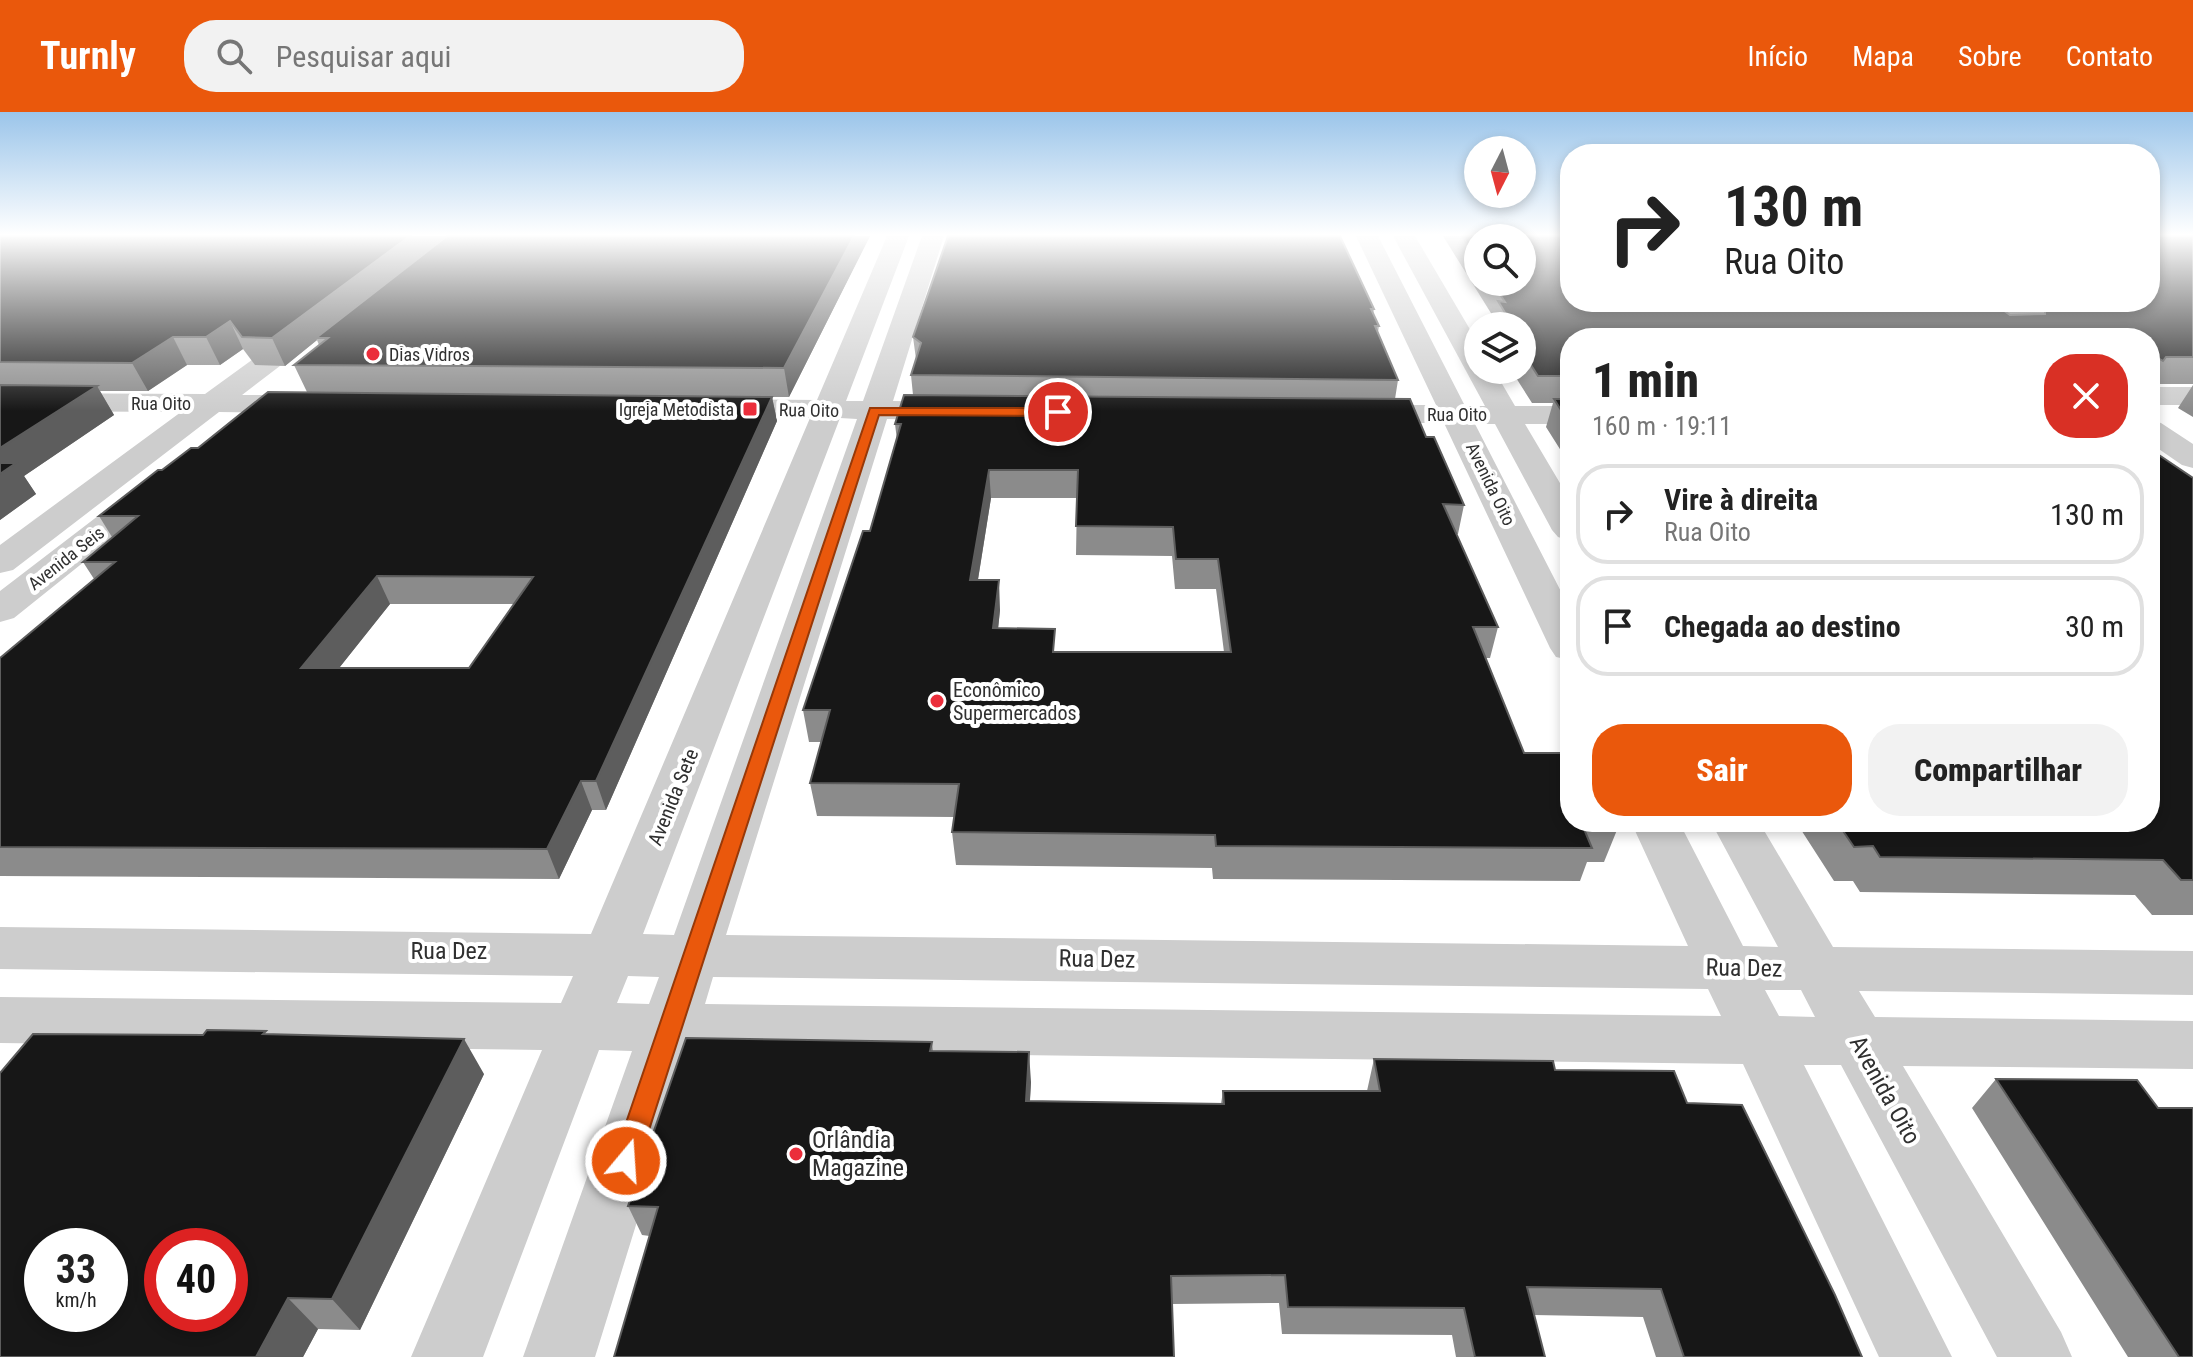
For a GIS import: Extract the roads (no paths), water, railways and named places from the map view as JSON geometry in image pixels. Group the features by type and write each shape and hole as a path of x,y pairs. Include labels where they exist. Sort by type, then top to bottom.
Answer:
{"street":[{"name":"Avenida Sete","path":"559,1357 694,954 882,294"},
{"name":"Avenida Sete","path":"447,1357 610,953 854,400 905,294"},
{"name":"Avenida Oito","path":"1396,294 1560,627"},
{"path":"1437,294 1560,512"},
{"name":"Avenida Seis","path":"222,435 324,320"},
{"name":"Rua Oito","path":"0,383 337,394"},
{"name":"Rua Oito","path":"0,402 259,390"},
{"name":"Avenida Seis","path":"0,562 259,390"},
{"name":"Rua Oito","path":"1333,403 1498,404 1560,395"},
{"path":"2160,396 2193,396"},
{"name":"Rua Oito","path":"690,398 980,401"},
{"name":"Rua Oito","path":"1498,404 1560,413"},
{"path":"2160,419 2193,419"},
{"path":"2160,436 2193,458"},
{"path":"2160,466 2193,490"},
{"name":"Avenida Seis","path":"0,610 173,474"},
{"path":"1660,832 1759,1041 1916,1357"},
{"name":"Avenida Oito","path":"1741,832 2036,1357"},
{"name":"Rua Dez","path":"0,948 2193,973"},
{"path":"0,1020 2193,1045"}],"place":[{"name":"Dias Vidros","path":"373,354"},
{"name":"Igreja Metodista","path":"750,409"},
{"name":"Econômico Supermercados","path":"937,701"},
{"name":"Orlândia Magazine","path":"796,1154"}]}
